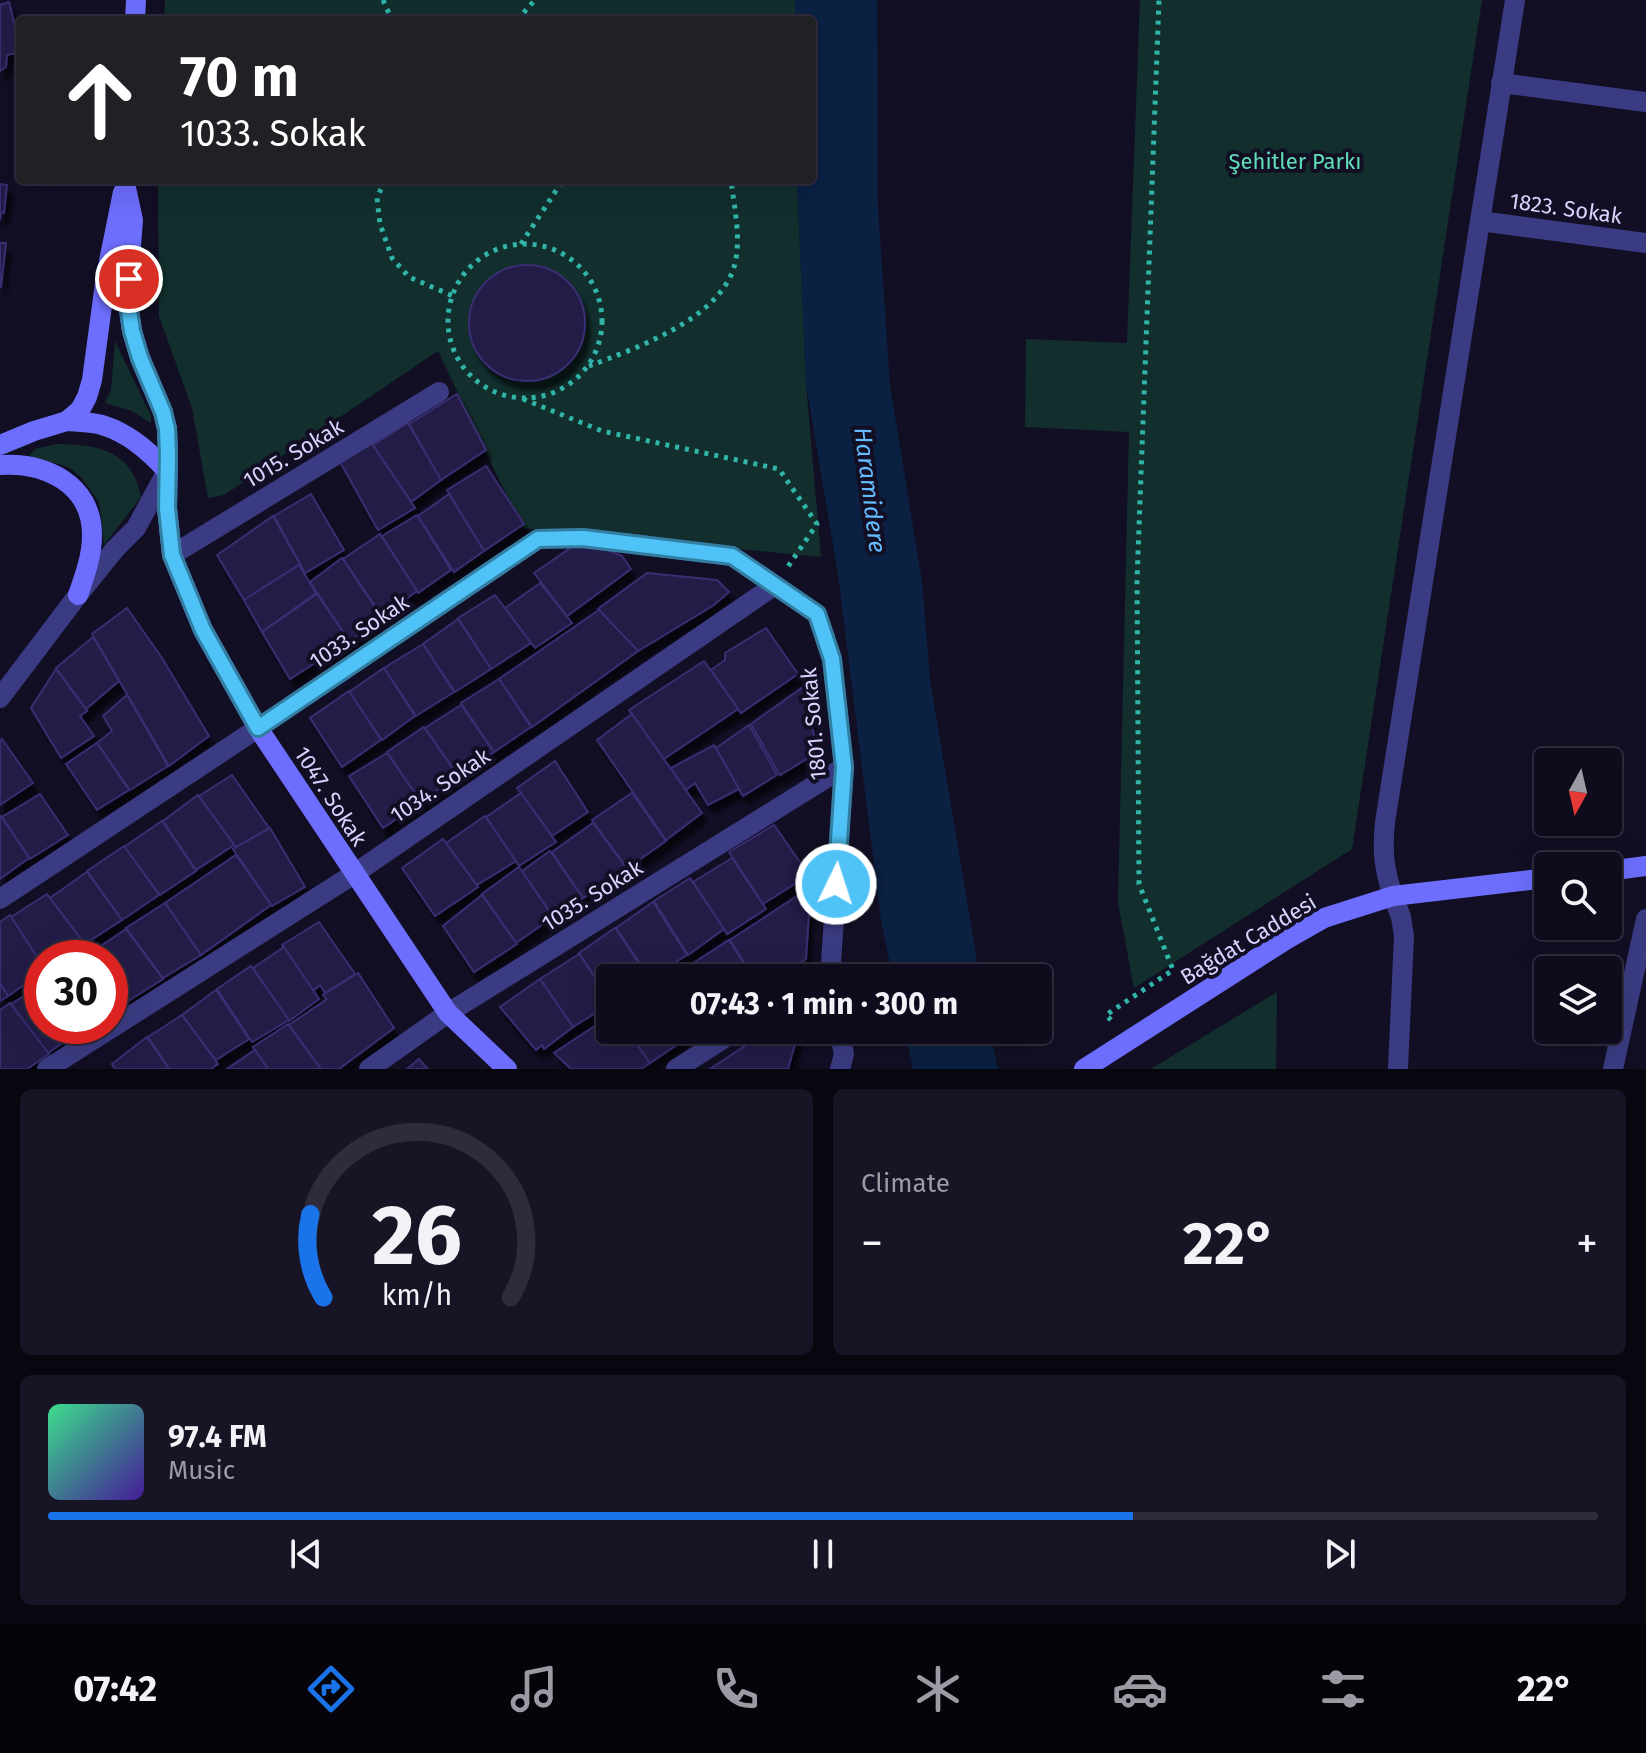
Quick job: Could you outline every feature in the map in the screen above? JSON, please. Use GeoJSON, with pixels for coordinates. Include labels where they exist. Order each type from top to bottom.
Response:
{"type":"FeatureCollection","features":[{"type":"Feature","properties":{"kind":"main road"},"geometry":{"type":"LineString","coordinates":[[0,445],[67,421],[80,410],[87,397],[124,184]]}},
{"type":"Feature","properties":{"kind":"main road","name":"1047. Sokak"},"geometry":{"type":"LineString","coordinates":[[126,184],[133,220],[127,297],[132,331],[167,429],[167,508],[172,555],[203,630],[258,728],[448,1013],[507,1069]]}},
{"type":"Feature","properties":{"kind":"main road"},"geometry":{"type":"LineString","coordinates":[[67,421],[104,426],[136,442],[167,471]]}},
{"type":"Feature","properties":{"kind":"main road"},"geometry":{"type":"LineString","coordinates":[[0,465],[17,464],[49,472],[76,488],[87,509],[92,532],[90,563],[78,595]]}},
{"type":"Feature","properties":{"kind":"main road"},"geometry":{"type":"LineString","coordinates":[[1622,869],[1646,866]]}},
{"type":"Feature","properties":{"kind":"main road","name":"Bağdat Caddesi"},"geometry":{"type":"LineString","coordinates":[[1084,1069],[1324,918],[1393,896],[1534,880]]}},
{"type":"Feature","properties":{"kind":"street"},"geometry":{"type":"LineString","coordinates":[[1398,1069],[1404,936],[1401,917],[1385,872],[1382,846],[1515,0]]}},
{"type":"Feature","properties":{"kind":"street"},"geometry":{"type":"LineString","coordinates":[[1501,83],[1646,102]]}},
{"type":"Feature","properties":{"kind":"street","name":"1823. Sokak"},"geometry":{"type":"LineString","coordinates":[[1480,221],[1646,243]]}},
{"type":"Feature","properties":{"kind":"street","name":"1015. Sokak"},"geometry":{"type":"LineString","coordinates":[[172,555],[439,392]]}},
{"type":"Feature","properties":{"kind":"street"},"geometry":{"type":"LineString","coordinates":[[0,698],[78,595],[136,528],[167,471]]}},
{"type":"Feature","properties":{"kind":"street","name":"1033. Sokak"},"geometry":{"type":"LineString","coordinates":[[0,899],[538,539],[583,538],[732,556],[775,585]]}},
{"type":"Feature","properties":{"kind":"street","name":"1801. Sokak"},"geometry":{"type":"LineString","coordinates":[[775,585],[817,614],[832,659],[844,767],[828,964]]}},
{"type":"Feature","properties":{"kind":"street","name":"1034. Sokak"},"geometry":{"type":"LineString","coordinates":[[47,1069],[354,874],[775,585]]}},
{"type":"Feature","properties":{"kind":"street","name":"1035. Sokak"},"geometry":{"type":"LineString","coordinates":[[369,1069],[448,1013],[844,767]]}},
{"type":"Feature","properties":{"kind":"street"},"geometry":{"type":"LineString","coordinates":[[1613,1069],[1646,919]]}},
{"type":"Feature","properties":{"kind":"street"},"geometry":{"type":"LineString","coordinates":[[676,1069],[715,1044]]}},
{"type":"Feature","properties":{"kind":"street"},"geometry":{"type":"LineString","coordinates":[[840,1069],[844,1054],[842,1044]]}},
{"type":"Feature","properties":{"kind":"path"},"geometry":{"type":"LineString","coordinates":[[521,16],[535,0]]}},
{"type":"Feature","properties":{"kind":"path"},"geometry":{"type":"LineString","coordinates":[[1111,1020],[1106,1015],[1173,970],[1139,884],[1137,580],[1159,0]]}},
{"type":"Feature","properties":{"kind":"path"},"geometry":{"type":"LineString","coordinates":[[383,184],[377,198],[380,224],[392,258],[409,277],[453,296]]}},
{"type":"Feature","properties":{"kind":"path"},"geometry":{"type":"LineString","coordinates":[[521,244],[560,184]]}},
{"type":"Feature","properties":{"kind":"path"},"geometry":{"type":"LineString","coordinates":[[589,366],[686,323],[712,304],[734,267],[737,244],[731,184]]}},
{"type":"Feature","properties":{"kind":"path"},"geometry":{"type":"LineString","coordinates":[[521,398],[547,395],[570,384],[589,366],[600,343],[603,319],[598,295],[586,273],[568,256],[545,246],[521,244],[496,249],[475,262],[459,282],[449,307],[449,333],[457,357],[473,378],[495,392],[521,398],[602,431],[779,469],[817,524],[775,585]]}},
{"type":"Feature","properties":{"kind":"green space"},"geometry":{"type":"Polygon","coordinates":[[[165,0],[795,0],[795,16],[164,16],[165,0]]]}},
{"type":"Feature","properties":{"kind":"green space","name":"Şehitler Parkı"},"geometry":{"type":"Polygon","coordinates":[[[1140,0],[1482,0],[1352,849],[1134,988],[1118,903],[1129,432],[1025,427],[1026,339],[1127,343],[1140,0]]]}},
{"type":"Feature","properties":{"kind":"green space"},"geometry":{"type":"Polygon","coordinates":[[[158,184],[797,184],[806,384],[821,557],[522,528],[438,351],[224,495],[208,498],[192,408],[159,316],[158,184]]]}},
{"type":"Feature","properties":{"kind":"green space"},"geometry":{"type":"Polygon","coordinates":[[[115,341],[151,416],[151,423],[132,411],[105,403],[111,390],[115,341]]]}},
{"type":"Feature","properties":{"kind":"green space"},"geometry":{"type":"Polygon","coordinates":[[[56,444],[102,449],[121,460],[136,480],[141,497],[104,545],[99,502],[81,477],[70,468],[29,456],[35,449],[56,444]]]}},
{"type":"Feature","properties":{"kind":"green space"},"geometry":{"type":"Polygon","coordinates":[[[1277,992],[1276,1069],[1150,1069],[1154,1067],[1277,992]]]}},
{"type":"Feature","properties":{"kind":"water","name":"Haramidere"},"geometry":{"type":"Polygon","coordinates":[[[795,0],[877,0],[878,207],[890,386],[922,581],[930,680],[978,964],[890,964],[881,920],[838,574],[806,384],[797,184],[816,184],[816,16],[795,16],[795,0]]]}},
{"type":"Feature","properties":{"kind":"water"},"geometry":{"type":"Polygon","coordinates":[[[908,1044],[992,1044],[998,1069],[913,1069],[908,1044]]]}},
{"type":"Feature","properties":{"kind":"building"},"geometry":{"type":"Polygon","coordinates":[[[9,2],[16,26],[16,53],[7,55],[6,67],[0,71],[0,5],[9,2]]]}},
{"type":"Feature","properties":{"kind":"building"},"geometry":{"type":"Polygon","coordinates":[[[0,184],[7,185],[4,213],[1,212],[0,220],[0,184]]]}},
{"type":"Feature","properties":{"kind":"building"},"geometry":{"type":"Polygon","coordinates":[[[0,243],[6,243],[1,287],[0,287],[0,243]]]}},
{"type":"Feature","properties":{"kind":"building"},"geometry":{"type":"Polygon","coordinates":[[[527,265],[549,270],[568,282],[580,301],[585,323],[580,345],[568,364],[549,376],[527,381],[505,376],[486,364],[474,345],[469,323],[474,301],[486,282],[505,270],[527,265]]]}},
{"type":"Feature","properties":{"kind":"building"},"geometry":{"type":"Polygon","coordinates":[[[457,394],[486,450],[441,480],[409,424],[457,394]]]}},
{"type":"Feature","properties":{"kind":"building"},"geometry":{"type":"Polygon","coordinates":[[[408,423],[441,480],[411,502],[373,445],[408,423]]]}},
{"type":"Feature","properties":{"kind":"building"},"geometry":{"type":"Polygon","coordinates":[[[370,441],[415,508],[378,530],[339,460],[370,441]]]}},
{"type":"Feature","properties":{"kind":"building"},"geometry":{"type":"Polygon","coordinates":[[[486,466],[524,524],[484,551],[447,490],[486,466]]]}},
{"type":"Feature","properties":{"kind":"building"},"geometry":{"type":"Polygon","coordinates":[[[311,494],[344,550],[305,573],[274,516],[311,494]]]}},
{"type":"Feature","properties":{"kind":"building"},"geometry":{"type":"Polygon","coordinates":[[[449,494],[484,551],[454,572],[418,516],[449,494]]]}},
{"type":"Feature","properties":{"kind":"building"},"geometry":{"type":"Polygon","coordinates":[[[417,515],[451,570],[418,593],[382,536],[417,515]]]}},
{"type":"Feature","properties":{"kind":"building"},"geometry":{"type":"Polygon","coordinates":[[[273,516],[300,564],[244,600],[217,555],[273,516]]]}},
{"type":"Feature","properties":{"kind":"building"},"geometry":{"type":"Polygon","coordinates":[[[380,534],[417,591],[382,616],[343,559],[380,534]]]}},
{"type":"Feature","properties":{"kind":"building"},"geometry":{"type":"Polygon","coordinates":[[[582,540],[622,556],[631,569],[567,616],[534,573],[582,540]]]}},
{"type":"Feature","properties":{"kind":"building"},"geometry":{"type":"Polygon","coordinates":[[[342,558],[381,616],[350,642],[310,582],[342,558]]]}},
{"type":"Feature","properties":{"kind":"building"},"geometry":{"type":"Polygon","coordinates":[[[299,565],[316,593],[262,632],[244,600],[299,565]]]}},
{"type":"Feature","properties":{"kind":"building"},"geometry":{"type":"Polygon","coordinates":[[[647,573],[717,580],[729,592],[714,605],[638,651],[598,609],[647,573]]]}},
{"type":"Feature","properties":{"kind":"building"},"geometry":{"type":"Polygon","coordinates":[[[540,583],[572,623],[535,648],[505,608],[540,583]]]}},
{"type":"Feature","properties":{"kind":"building"},"geometry":{"type":"Polygon","coordinates":[[[317,594],[349,641],[290,679],[262,632],[317,594]]]}},
{"type":"Feature","properties":{"kind":"building"},"geometry":{"type":"Polygon","coordinates":[[[495,595],[531,643],[491,669],[458,618],[495,595]]]}},
{"type":"Feature","properties":{"kind":"building"},"geometry":{"type":"Polygon","coordinates":[[[127,608],[162,658],[209,736],[169,766],[92,634],[127,608]]]}},
{"type":"Feature","properties":{"kind":"building"},"geometry":{"type":"Polygon","coordinates":[[[599,610],[638,651],[532,727],[499,679],[599,610]]]}},
{"type":"Feature","properties":{"kind":"building"},"geometry":{"type":"Polygon","coordinates":[[[458,619],[491,669],[455,692],[423,644],[458,619]]]}},
{"type":"Feature","properties":{"kind":"building"},"geometry":{"type":"Polygon","coordinates":[[[766,628],[798,674],[741,713],[711,670],[725,660],[725,653],[766,628]]]}},
{"type":"Feature","properties":{"kind":"building"},"geometry":{"type":"Polygon","coordinates":[[[93,637],[119,681],[86,709],[56,668],[93,637]]]}},
{"type":"Feature","properties":{"kind":"building"},"geometry":{"type":"Polygon","coordinates":[[[423,644],[454,692],[416,716],[384,668],[423,644]]]}},
{"type":"Feature","properties":{"kind":"building"},"geometry":{"type":"Polygon","coordinates":[[[704,661],[738,709],[664,759],[629,710],[704,661]]]}},
{"type":"Feature","properties":{"kind":"building"},"geometry":{"type":"Polygon","coordinates":[[[384,668],[415,716],[382,740],[349,692],[384,668]]]}},
{"type":"Feature","properties":{"kind":"building"},"geometry":{"type":"Polygon","coordinates":[[[56,669],[87,711],[80,716],[94,736],[61,758],[31,708],[56,669]]]}},
{"type":"Feature","properties":{"kind":"building"},"geometry":{"type":"Polygon","coordinates":[[[499,679],[531,727],[494,752],[461,703],[499,679]]]}},
{"type":"Feature","properties":{"kind":"building"},"geometry":{"type":"Polygon","coordinates":[[[803,687],[818,752],[780,775],[751,724],[803,687]]]}},
{"type":"Feature","properties":{"kind":"building"},"geometry":{"type":"Polygon","coordinates":[[[349,691],[381,740],[342,767],[310,718],[349,691]]]}},
{"type":"Feature","properties":{"kind":"building"},"geometry":{"type":"Polygon","coordinates":[[[127,695],[168,766],[130,790],[97,743],[112,731],[103,716],[127,695]]]}},
{"type":"Feature","properties":{"kind":"building"},"geometry":{"type":"Polygon","coordinates":[[[461,705],[494,752],[458,776],[425,728],[461,705]]]}},
{"type":"Feature","properties":{"kind":"building"},"geometry":{"type":"Polygon","coordinates":[[[632,714],[702,813],[666,840],[597,740],[632,714]]]}},
{"type":"Feature","properties":{"kind":"building"},"geometry":{"type":"Polygon","coordinates":[[[749,725],[777,775],[743,796],[716,748],[749,725]]]}},
{"type":"Feature","properties":{"kind":"building"},"geometry":{"type":"Polygon","coordinates":[[[424,727],[458,776],[421,802],[387,752],[424,727]]]}},
{"type":"Feature","properties":{"kind":"building"},"geometry":{"type":"Polygon","coordinates":[[[2,739],[33,783],[0,805],[0,741],[2,739]]]}},
{"type":"Feature","properties":{"kind":"building"},"geometry":{"type":"Polygon","coordinates":[[[97,743],[129,790],[97,810],[66,764],[97,743]]]}},
{"type":"Feature","properties":{"kind":"building"},"geometry":{"type":"Polygon","coordinates":[[[714,745],[739,789],[708,805],[695,783],[686,790],[671,768],[714,745]]]}},
{"type":"Feature","properties":{"kind":"building"},"geometry":{"type":"Polygon","coordinates":[[[387,753],[421,802],[383,828],[349,776],[387,753]]]}},
{"type":"Feature","properties":{"kind":"building"},"geometry":{"type":"Polygon","coordinates":[[[555,761],[588,812],[552,836],[517,788],[555,761]]]}},
{"type":"Feature","properties":{"kind":"building"},"geometry":{"type":"Polygon","coordinates":[[[232,775],[269,828],[236,847],[199,796],[232,775]]]}},
{"type":"Feature","properties":{"kind":"building"},"geometry":{"type":"Polygon","coordinates":[[[521,793],[556,842],[519,866],[486,817],[521,793]]]}},
{"type":"Feature","properties":{"kind":"building"},"geometry":{"type":"Polygon","coordinates":[[[632,793],[666,841],[627,868],[592,820],[632,793]]]}},
{"type":"Feature","properties":{"kind":"building"},"geometry":{"type":"Polygon","coordinates":[[[40,794],[68,835],[30,859],[2,817],[40,794]]]}},
{"type":"Feature","properties":{"kind":"building"},"geometry":{"type":"Polygon","coordinates":[[[198,795],[234,845],[196,870],[163,821],[198,795]]]}},
{"type":"Feature","properties":{"kind":"building"},"geometry":{"type":"Polygon","coordinates":[[[485,816],[516,861],[477,885],[446,843],[485,816]]]}},
{"type":"Feature","properties":{"kind":"building"},"geometry":{"type":"Polygon","coordinates":[[[0,817],[29,858],[0,879],[0,817]]]}},
{"type":"Feature","properties":{"kind":"building"},"geometry":{"type":"Polygon","coordinates":[[[162,821],[196,871],[160,895],[124,847],[162,821]]]}},
{"type":"Feature","properties":{"kind":"building"},"geometry":{"type":"Polygon","coordinates":[[[593,823],[627,869],[583,898],[552,852],[593,823]]]}},
{"type":"Feature","properties":{"kind":"building"},"geometry":{"type":"Polygon","coordinates":[[[774,825],[809,875],[763,904],[729,852],[774,825]]]}},
{"type":"Feature","properties":{"kind":"building"},"geometry":{"type":"Polygon","coordinates":[[[270,828],[305,887],[272,906],[233,849],[270,828]]]}},
{"type":"Feature","properties":{"kind":"building"},"geometry":{"type":"Polygon","coordinates":[[[443,839],[478,887],[435,916],[402,868],[443,839]]]}},
{"type":"Feature","properties":{"kind":"building"},"geometry":{"type":"Polygon","coordinates":[[[124,846],[159,895],[122,920],[87,871],[124,846]]]}},
{"type":"Feature","properties":{"kind":"building"},"geometry":{"type":"Polygon","coordinates":[[[550,851],[583,898],[554,918],[522,871],[550,851]]]}},
{"type":"Feature","properties":{"kind":"building"},"geometry":{"type":"Polygon","coordinates":[[[236,855],[271,905],[201,955],[165,903],[236,855]]]}},
{"type":"Feature","properties":{"kind":"building"},"geometry":{"type":"Polygon","coordinates":[[[732,858],[766,909],[727,934],[693,882],[732,858]]]}},
{"type":"Feature","properties":{"kind":"building"},"geometry":{"type":"Polygon","coordinates":[[[519,867],[553,917],[516,943],[482,894],[519,867]]]}},
{"type":"Feature","properties":{"kind":"building"},"geometry":{"type":"Polygon","coordinates":[[[87,872],[122,920],[91,940],[82,940],[50,898],[87,872]]]}},
{"type":"Feature","properties":{"kind":"building"},"geometry":{"type":"Polygon","coordinates":[[[690,878],[724,929],[688,955],[654,901],[690,878]]]}},
{"type":"Feature","properties":{"kind":"building"},"geometry":{"type":"Polygon","coordinates":[[[803,892],[810,898],[806,959],[798,964],[745,964],[730,940],[803,892]]]}},
{"type":"Feature","properties":{"kind":"building"},"geometry":{"type":"Polygon","coordinates":[[[47,894],[82,940],[26,940],[11,917],[47,894]]]}},
{"type":"Feature","properties":{"kind":"building"},"geometry":{"type":"Polygon","coordinates":[[[482,895],[517,944],[474,972],[443,926],[482,895]]]}},
{"type":"Feature","properties":{"kind":"building"},"geometry":{"type":"Polygon","coordinates":[[[653,902],[687,955],[673,964],[640,964],[616,928],[653,902]]]}},
{"type":"Feature","properties":{"kind":"building"},"geometry":{"type":"Polygon","coordinates":[[[165,903],[201,955],[163,978],[126,928],[165,903]]]}},
{"type":"Feature","properties":{"kind":"building"},"geometry":{"type":"Polygon","coordinates":[[[10,915],[26,940],[24,985],[8,996],[0,983],[0,922],[10,915]]]}},
{"type":"Feature","properties":{"kind":"building"},"geometry":{"type":"Polygon","coordinates":[[[319,922],[355,974],[325,993],[320,985],[313,991],[282,945],[319,922]]]}},
{"type":"Feature","properties":{"kind":"building"},"geometry":{"type":"Polygon","coordinates":[[[615,928],[639,964],[596,964],[596,979],[579,953],[615,928]]]}},
{"type":"Feature","properties":{"kind":"building"},"geometry":{"type":"Polygon","coordinates":[[[126,929],[163,979],[128,1001],[128,940],[110,940],[126,929]]]}},
{"type":"Feature","properties":{"kind":"building"},"geometry":{"type":"Polygon","coordinates":[[[729,940],[744,964],[692,964],[729,940]]]}},
{"type":"Feature","properties":{"kind":"building"},"geometry":{"type":"Polygon","coordinates":[[[284,947],[319,999],[289,1021],[253,968],[284,947]]]}},
{"type":"Feature","properties":{"kind":"building"},"geometry":{"type":"Polygon","coordinates":[[[579,954],[596,979],[596,1013],[573,1027],[540,979],[579,954]]]}},
{"type":"Feature","properties":{"kind":"building"},"geometry":{"type":"Polygon","coordinates":[[[251,966],[289,1020],[252,1042],[217,989],[251,966]]]}},
{"type":"Feature","properties":{"kind":"building"},"geometry":{"type":"Polygon","coordinates":[[[358,973],[394,1028],[339,1069],[321,1069],[289,1025],[327,999],[323,995],[358,973]]]}},
{"type":"Feature","properties":{"kind":"building"},"geometry":{"type":"Polygon","coordinates":[[[540,979],[573,1027],[544,1049],[542,1045],[536,1050],[500,1007],[540,979]]]}},
{"type":"Feature","properties":{"kind":"building"},"geometry":{"type":"Polygon","coordinates":[[[0,984],[8,996],[0,1001],[0,984]]]}},
{"type":"Feature","properties":{"kind":"building"},"geometry":{"type":"Polygon","coordinates":[[[216,990],[249,1039],[216,1060],[182,1015],[216,990]]]}},
{"type":"Feature","properties":{"kind":"building"},"geometry":{"type":"Polygon","coordinates":[[[24,996],[24,1021],[11,1004],[24,996]]]}},
{"type":"Feature","properties":{"kind":"building"},"geometry":{"type":"Polygon","coordinates":[[[10,1003],[24,1021],[24,1044],[41,1044],[49,1054],[27,1069],[0,1069],[0,1010],[10,1003]]]}},
{"type":"Feature","properties":{"kind":"building"},"geometry":{"type":"Polygon","coordinates":[[[182,1015],[218,1064],[211,1069],[169,1069],[148,1037],[182,1015]]]}},
{"type":"Feature","properties":{"kind":"building"},"geometry":{"type":"Polygon","coordinates":[[[288,1024],[321,1069],[268,1069],[253,1047],[288,1024]]]}},
{"type":"Feature","properties":{"kind":"building"},"geometry":{"type":"Polygon","coordinates":[[[596,1025],[596,1044],[637,1044],[650,1063],[641,1069],[571,1069],[554,1053],[596,1025]]]}},
{"type":"Feature","properties":{"kind":"building"},"geometry":{"type":"Polygon","coordinates":[[[147,1037],[169,1069],[115,1069],[112,1064],[147,1037]]]}},
{"type":"Feature","properties":{"kind":"building"},"geometry":{"type":"Polygon","coordinates":[[[41,1044],[61,1044],[48,1053],[41,1044]]]}},
{"type":"Feature","properties":{"kind":"building"},"geometry":{"type":"Polygon","coordinates":[[[637,1044],[678,1044],[650,1063],[637,1044]]]}},
{"type":"Feature","properties":{"kind":"building"},"geometry":{"type":"Polygon","coordinates":[[[748,1044],[795,1044],[788,1069],[710,1069],[748,1044]]]}},
{"type":"Feature","properties":{"kind":"building"},"geometry":{"type":"Polygon","coordinates":[[[255,1050],[268,1069],[227,1069],[255,1050]]]}},
{"type":"Feature","properties":{"kind":"building"},"geometry":{"type":"Polygon","coordinates":[[[419,1059],[428,1069],[407,1069],[419,1059]]]}},
{"type":"Feature","properties":{"kind":"route"},"geometry":{"type":"LineString","coordinates":[[129,279],[127,297],[132,331],[167,429],[167,508],[172,555],[203,630],[258,728],[538,539],[583,538],[732,556],[817,614],[832,659],[844,767],[836,884]]}}]}
